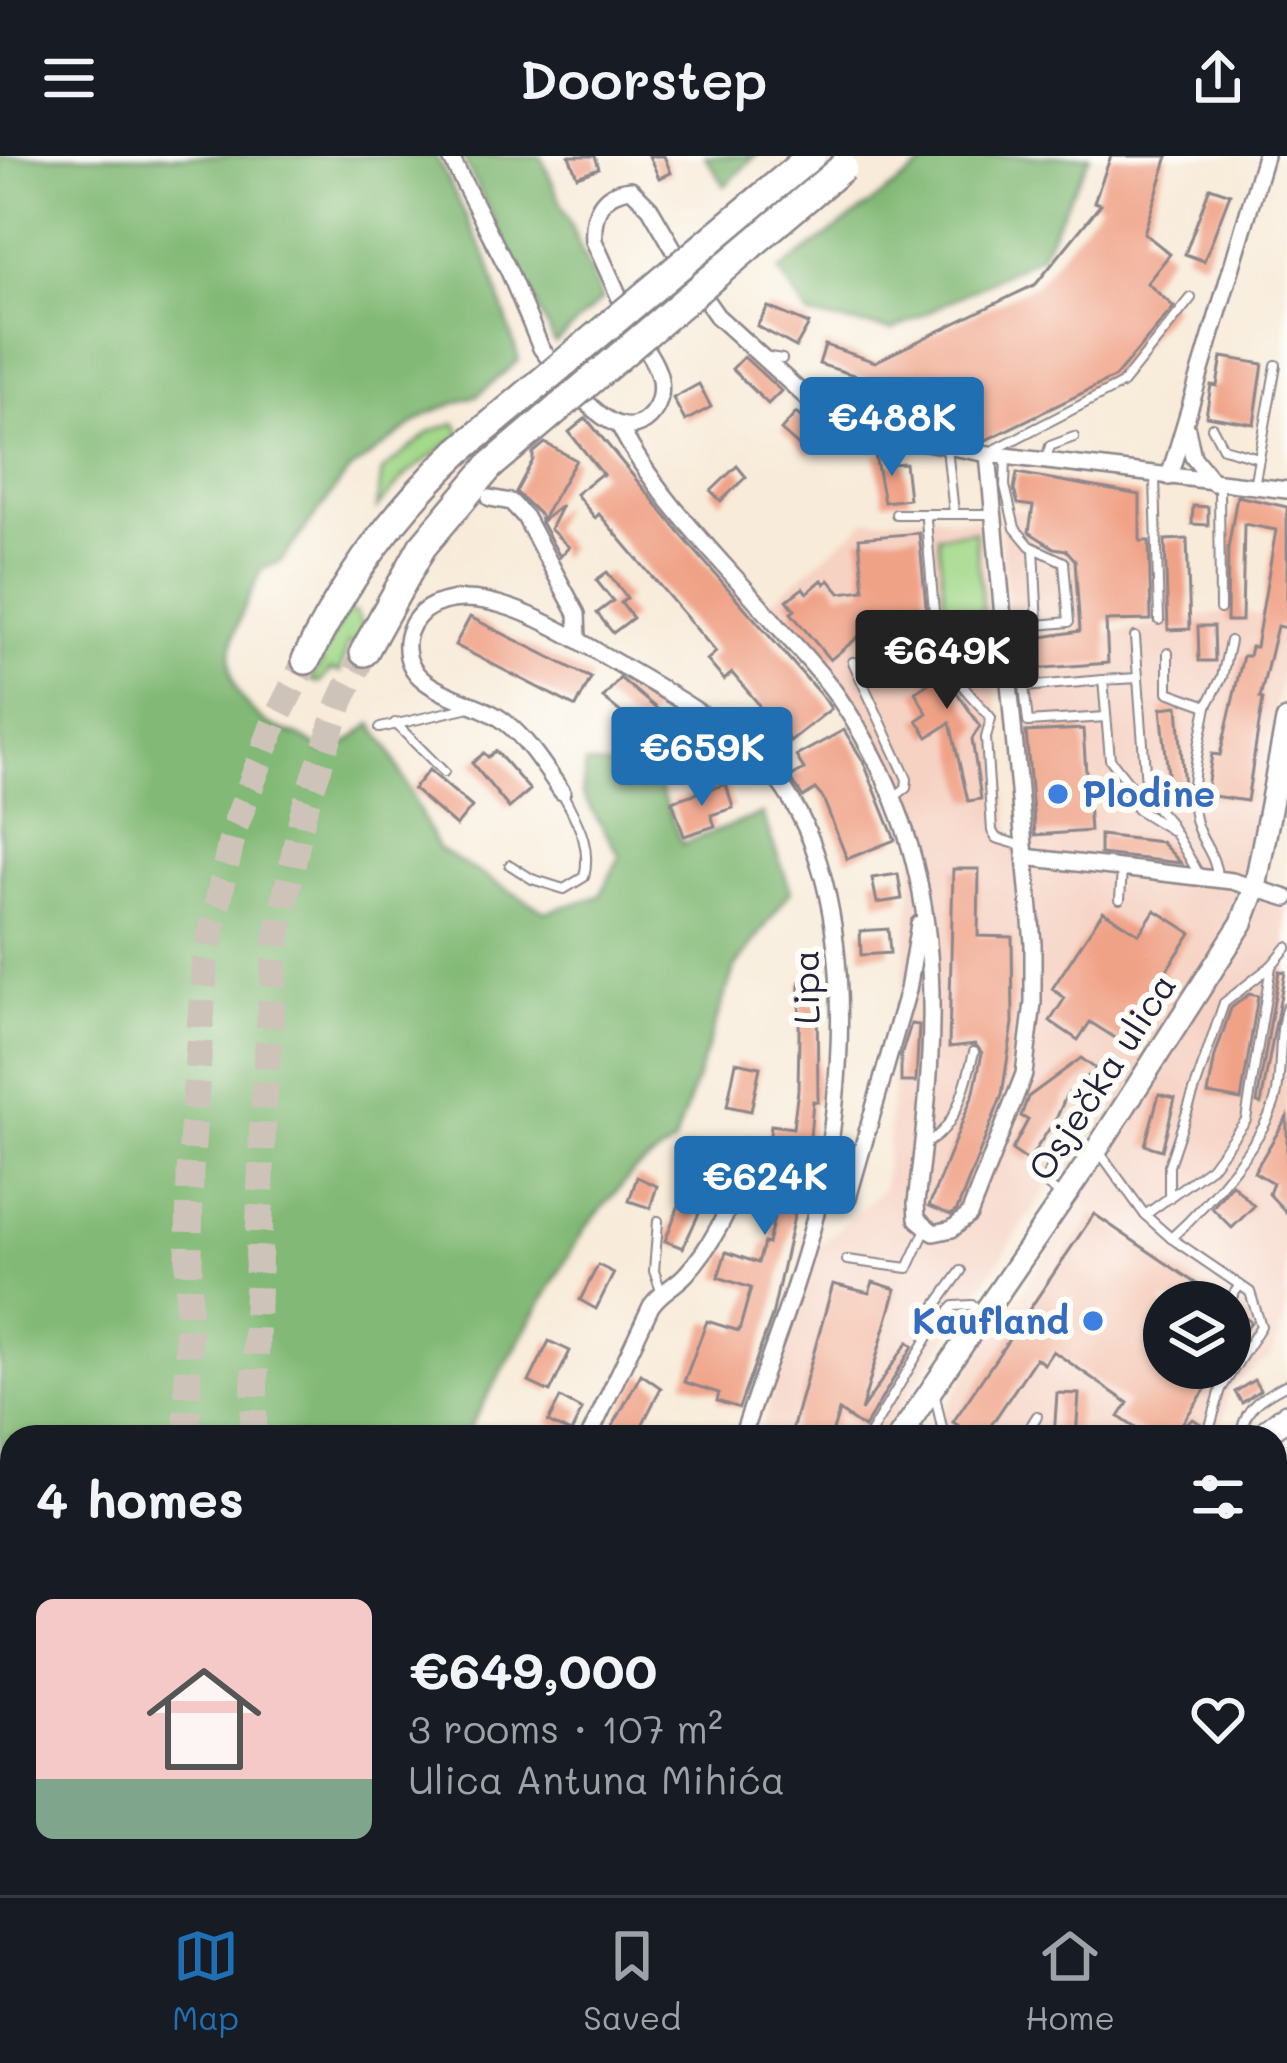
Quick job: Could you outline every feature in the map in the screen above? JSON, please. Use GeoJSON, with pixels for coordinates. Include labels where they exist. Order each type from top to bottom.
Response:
{"type":"FeatureCollection","features":[{"type":"Feature","properties":{"kind":"highway"},"geometry":{"type":"LineString","coordinates":[[306,660],[363,559],[411,498],[459,451],[812,156]]}},
{"type":"Feature","properties":{"kind":"highway"},"geometry":{"type":"LineString","coordinates":[[364,652],[422,547],[490,466],[848,161]]}},
{"type":"Feature","properties":{"kind":"main road","name":"Osječka ulica"},"geometry":{"type":"LineString","coordinates":[[907,1425],[1097,1149],[1242,923],[1280,789],[1287,722]]}},
{"type":"Feature","properties":{"kind":"street"},"geometry":{"type":"LineString","coordinates":[[450,156],[508,268],[541,348],[580,395],[619,425],[674,505],[836,694],[893,798],[913,853],[926,914],[934,1028],[916,1203],[917,1220],[934,1233],[952,1229],[969,1216],[1024,1074],[1033,1004],[1034,943],[988,454]]}},
{"type":"Feature","properties":{"kind":"street"},"geometry":{"type":"LineString","coordinates":[[1162,476],[1186,425],[1265,156]]}},
{"type":"Feature","properties":{"kind":"street"},"geometry":{"type":"LineString","coordinates":[[619,425],[642,424],[656,409],[660,391],[659,376],[594,241],[595,216],[612,192],[631,189],[709,306],[811,401],[848,427],[988,454],[1287,490]]}},
{"type":"Feature","properties":{"kind":"street"},"geometry":{"type":"LineString","coordinates":[[1186,425],[1193,457],[1216,484]]}},
{"type":"Feature","properties":{"kind":"street"},"geometry":{"type":"LineString","coordinates":[[490,497],[511,502],[525,518],[577,614],[578,639]]}},
{"type":"Feature","properties":{"kind":"street","name":"Lipa"},"geometry":{"type":"LineString","coordinates":[[562,792],[521,736],[477,704],[428,685],[410,662],[408,635],[425,610],[458,600],[523,611],[684,705],[760,760],[799,815],[822,868],[834,921],[838,1059],[816,1213],[746,1425]]}},
{"type":"Feature","properties":{"kind":"street"},"geometry":{"type":"LineString","coordinates":[[1025,852],[1209,878],[1287,898]]}},
{"type":"Feature","properties":{"kind":"street"},"geometry":{"type":"LineString","coordinates":[[848,1198],[908,990],[919,943],[919,918],[926,914]]}},
{"type":"Feature","properties":{"kind":"street"},"geometry":{"type":"LineString","coordinates":[[595,1425],[661,1292],[686,1274],[697,1258],[728,1209],[741,1172]]}},
{"type":"Feature","properties":{"kind":"lane"},"geometry":{"type":"LineString","coordinates":[[988,454],[1122,384],[1191,298]]}},
{"type":"Feature","properties":{"kind":"lane"},"geometry":{"type":"LineString","coordinates":[[761,357],[782,358]]}},
{"type":"Feature","properties":{"kind":"lane"},"geometry":{"type":"LineString","coordinates":[[1254,487],[1276,365]]}},
{"type":"Feature","properties":{"kind":"lane"},"geometry":{"type":"LineString","coordinates":[[811,401],[829,399]]}},
{"type":"Feature","properties":{"kind":"lane"},"geometry":{"type":"LineString","coordinates":[[1212,427],[1223,448],[1259,458]]}},
{"type":"Feature","properties":{"kind":"lane"},"geometry":{"type":"LineString","coordinates":[[903,439],[915,428],[947,428]]}},
{"type":"Feature","properties":{"kind":"lane"},"geometry":{"type":"LineString","coordinates":[[1046,461],[1050,446],[1074,437]]}},
{"type":"Feature","properties":{"kind":"lane"},"geometry":{"type":"LineString","coordinates":[[947,447],[954,513]]}},
{"type":"Feature","properties":{"kind":"lane"},"geometry":{"type":"LineString","coordinates":[[1006,456],[1010,516],[1034,549],[1064,562],[1069,622],[1038,625],[1034,549]]}},
{"type":"Feature","properties":{"kind":"lane"},"geometry":{"type":"LineString","coordinates":[[1159,620],[1162,476]]}},
{"type":"Feature","properties":{"kind":"lane"},"geometry":{"type":"LineString","coordinates":[[1216,484],[1220,609]]}},
{"type":"Feature","properties":{"kind":"lane"},"geometry":{"type":"LineString","coordinates":[[896,514],[992,514]]}},
{"type":"Feature","properties":{"kind":"lane"},"geometry":{"type":"LineString","coordinates":[[926,520],[935,623],[953,651],[952,668],[968,696],[991,718],[986,737],[992,831],[996,838],[1025,852]]}},
{"type":"Feature","properties":{"kind":"lane"},"geometry":{"type":"LineString","coordinates":[[1135,637],[1147,797],[1209,878]]}},
{"type":"Feature","properties":{"kind":"lane"},"geometry":{"type":"LineString","coordinates":[[1209,878],[1216,859],[1197,827],[1195,778],[1208,706],[1222,677],[1230,641]]}},
{"type":"Feature","properties":{"kind":"lane"},"geometry":{"type":"LineString","coordinates":[[953,651],[969,646]]}},
{"type":"Feature","properties":{"kind":"lane"},"geometry":{"type":"LineString","coordinates":[[1168,653],[1168,692],[1208,706]]}},
{"type":"Feature","properties":{"kind":"lane"},"geometry":{"type":"LineString","coordinates":[[854,662],[908,779],[906,788],[893,798]]}},
{"type":"Feature","properties":{"kind":"lane"},"geometry":{"type":"LineString","coordinates":[[1106,717],[1028,722],[1024,687],[1138,678]]}},
{"type":"Feature","properties":{"kind":"lane"},"geometry":{"type":"LineString","coordinates":[[1103,680],[1110,759],[1128,782],[1130,800],[1157,825],[1171,830]]}},
{"type":"Feature","properties":{"kind":"lane"},"geometry":{"type":"LineString","coordinates":[[380,728],[477,704]]}},
{"type":"Feature","properties":{"kind":"lane"},"geometry":{"type":"LineString","coordinates":[[684,705],[682,722],[706,760]]}},
{"type":"Feature","properties":{"kind":"lane"},"geometry":{"type":"LineString","coordinates":[[395,723],[445,772]]}},
{"type":"Feature","properties":{"kind":"lane"},"geometry":{"type":"LineString","coordinates":[[510,865],[564,889],[584,877],[584,835],[562,792]]}},
{"type":"Feature","properties":{"kind":"lane"},"geometry":{"type":"LineString","coordinates":[[1120,899],[1122,868]]}},
{"type":"Feature","properties":{"kind":"lane"},"geometry":{"type":"LineString","coordinates":[[1169,1199],[1169,1165],[1224,1003],[1287,947]]}},
{"type":"Feature","properties":{"kind":"lane"},"geometry":{"type":"LineString","coordinates":[[1144,1215],[1210,1167],[1246,1120],[1271,966]]}},
{"type":"Feature","properties":{"kind":"lane"},"geometry":{"type":"LineString","coordinates":[[1172,1238],[1239,1162],[1270,1118],[1287,1006]]}},
{"type":"Feature","properties":{"kind":"lane"},"geometry":{"type":"LineString","coordinates":[[923,1144],[936,1140],[945,1129],[974,1052]]}},
{"type":"Feature","properties":{"kind":"lane"},"geometry":{"type":"LineString","coordinates":[[1063,1197],[1047,1185],[1048,1174],[1102,1085]]}},
{"type":"Feature","properties":{"kind":"lane"},"geometry":{"type":"LineString","coordinates":[[1097,1149],[1144,1215],[1233,1281]]}},
{"type":"Feature","properties":{"kind":"lane"},"geometry":{"type":"LineString","coordinates":[[658,1221],[654,1271],[661,1292]]}},
{"type":"Feature","properties":{"kind":"lane"},"geometry":{"type":"LineString","coordinates":[[847,1260],[908,1268],[926,1229]]}},
{"type":"Feature","properties":{"kind":"lane"},"geometry":{"type":"LineString","coordinates":[[934,1327],[928,1317],[961,1271]]}},
{"type":"Feature","properties":{"kind":"lane"},"geometry":{"type":"LineString","coordinates":[[1251,1295],[1261,1326],[1251,1342]]}},
{"type":"Feature","properties":{"kind":"lane"},"geometry":{"type":"LineString","coordinates":[[875,1425],[934,1327],[954,1306],[972,1305],[983,1313]]}},
{"type":"Feature","properties":{"kind":"lane"},"geometry":{"type":"LineString","coordinates":[[1244,1425],[1246,1413],[1287,1384]]}},
{"type":"Feature","properties":{"kind":"lane"},"geometry":{"type":"LineString","coordinates":[[933,1386],[941,1425]]}},
{"type":"Feature","properties":{"kind":"lane"},"geometry":{"type":"LineString","coordinates":[[1210,1425],[1221,1389]]}},
{"type":"Feature","properties":{"kind":"lane"},"geometry":{"type":"LineString","coordinates":[[1031,1425],[1037,1416]]}},
{"type":"Feature","properties":{"kind":"shaded area"},"geometry":{"type":"Polygon","coordinates":[[[1092,485],[1140,495],[1140,544],[1105,545],[1106,634],[1239,610],[1287,622],[1287,644],[1242,892],[1287,908],[1287,1311],[1271,1357],[1251,1372],[1251,1281],[1143,1281],[1143,1389],[1230,1389],[1222,1425],[933,1425],[1084,1199],[1056,1176],[888,1425],[762,1425],[819,1246],[883,1189],[917,833],[885,753],[865,718],[771,602],[867,520],[978,519],[1012,849],[1028,848],[999,508],[1086,520],[1092,485]]]}},
{"type":"Feature","properties":{"kind":"green space"},"geometry":{"type":"Polygon","coordinates":[[[0,156],[436,156],[488,260],[519,360],[478,395],[427,414],[348,472],[281,561],[261,570],[236,630],[231,669],[235,687],[265,722],[306,739],[322,752],[349,742],[372,724],[438,849],[546,912],[600,896],[620,856],[582,794],[586,764],[653,772],[682,844],[762,814],[791,891],[734,969],[674,1144],[635,1170],[584,1229],[471,1425],[0,1425],[0,156]]]}},
{"type":"Feature","properties":{"kind":"green space"},"geometry":{"type":"Polygon","coordinates":[[[462,156],[541,156],[602,299],[555,343],[462,156]]]}},
{"type":"Feature","properties":{"kind":"green space"},"geometry":{"type":"Polygon","coordinates":[[[705,156],[755,156],[725,186],[705,156]]]}},
{"type":"Feature","properties":{"kind":"green space"},"geometry":{"type":"Polygon","coordinates":[[[936,156],[1090,156],[1040,256],[893,330],[809,316],[779,271],[936,156]]]}},
{"type":"Feature","properties":{"kind":"green space"},"geometry":{"type":"Polygon","coordinates":[[[455,423],[462,434],[407,474],[377,508],[382,471],[431,431],[455,423]]]}},
{"type":"Feature","properties":{"kind":"green space"},"geometry":{"type":"Polygon","coordinates":[[[975,531],[983,612],[946,616],[938,535],[975,531]]]}},
{"type":"Feature","properties":{"kind":"green space"},"geometry":{"type":"Polygon","coordinates":[[[356,612],[363,628],[357,644],[348,643],[340,672],[330,670],[320,683],[310,680],[346,613],[356,612]]]}},
{"type":"Feature","properties":{"kind":"building"},"geometry":{"type":"Polygon","coordinates":[[[569,156],[595,156],[599,168],[577,176],[569,156]]]}},
{"type":"Feature","properties":{"kind":"building"},"geometry":{"type":"Polygon","coordinates":[[[649,156],[664,156],[671,173],[659,178],[649,156]]]}},
{"type":"Feature","properties":{"kind":"building"},"geometry":{"type":"Polygon","coordinates":[[[1111,156],[1168,156],[1144,233],[1170,254],[1147,283],[1174,307],[1115,377],[984,441],[970,434],[964,437],[936,391],[908,406],[892,376],[879,383],[819,364],[825,345],[875,362],[1036,284],[1101,204],[1094,202],[1111,156]]]}},
{"type":"Feature","properties":{"kind":"building"},"geometry":{"type":"Polygon","coordinates":[[[1210,187],[1230,194],[1204,261],[1185,254],[1210,187]]]}},
{"type":"Feature","properties":{"kind":"building"},"geometry":{"type":"Polygon","coordinates":[[[768,307],[809,324],[796,347],[757,326],[768,307]]]}},
{"type":"Feature","properties":{"kind":"building"},"geometry":{"type":"Polygon","coordinates":[[[744,357],[781,391],[768,404],[732,369],[744,357]]]}},
{"type":"Feature","properties":{"kind":"building"},"geometry":{"type":"Polygon","coordinates":[[[1222,357],[1263,364],[1254,424],[1206,416],[1222,357]]]}},
{"type":"Feature","properties":{"kind":"building"},"geometry":{"type":"Polygon","coordinates":[[[699,384],[711,407],[685,421],[673,398],[699,384]]]}},
{"type":"Feature","properties":{"kind":"building"},"geometry":{"type":"Polygon","coordinates":[[[796,413],[824,438],[809,455],[781,430],[796,413]]]}},
{"type":"Feature","properties":{"kind":"building"},"geometry":{"type":"Polygon","coordinates":[[[586,418],[826,701],[831,709],[790,741],[778,723],[771,728],[757,702],[732,673],[724,680],[707,660],[716,652],[599,514],[595,518],[576,494],[604,476],[569,432],[586,418]]]}},
{"type":"Feature","properties":{"kind":"building"},"geometry":{"type":"Polygon","coordinates":[[[545,443],[576,460],[541,521],[516,492],[533,453],[545,443]]]}},
{"type":"Feature","properties":{"kind":"building"},"geometry":{"type":"Polygon","coordinates":[[[888,454],[890,464],[905,463],[909,499],[884,502],[875,455],[888,454]]]}},
{"type":"Feature","properties":{"kind":"building"},"geometry":{"type":"Polygon","coordinates":[[[737,466],[746,477],[721,501],[711,491],[737,466]]]}},
{"type":"Feature","properties":{"kind":"building"},"geometry":{"type":"Polygon","coordinates":[[[1017,473],[1140,495],[1140,541],[1149,541],[1151,620],[1106,621],[1108,663],[1020,670],[1016,625],[1028,623],[1030,639],[1080,631],[1075,560],[1066,550],[1029,532],[1033,506],[1018,504],[1017,473]]]}},
{"type":"Feature","properties":{"kind":"building"},"geometry":{"type":"Polygon","coordinates":[[[1237,496],[1287,507],[1287,628],[1277,626],[1260,698],[1247,801],[1206,795],[1212,754],[1220,755],[1243,656],[1256,647],[1276,530],[1244,524],[1242,621],[1227,621],[1228,549],[1237,496]]]}},
{"type":"Feature","properties":{"kind":"building"},"geometry":{"type":"Polygon","coordinates":[[[562,505],[550,529],[569,547],[560,557],[541,522],[562,505]]]}},
{"type":"Feature","properties":{"kind":"building"},"geometry":{"type":"Polygon","coordinates":[[[1193,506],[1208,507],[1208,525],[1192,524],[1193,506]]]}},
{"type":"Feature","properties":{"kind":"building"},"geometry":{"type":"Polygon","coordinates":[[[919,533],[928,627],[863,633],[830,660],[791,613],[795,610],[787,600],[803,588],[807,593],[822,580],[825,584],[829,580],[840,593],[864,590],[859,538],[919,533]]]}},
{"type":"Feature","properties":{"kind":"building"},"geometry":{"type":"Polygon","coordinates":[[[1187,539],[1190,629],[1168,630],[1165,540],[1187,539]]]}},
{"type":"Feature","properties":{"kind":"building"},"geometry":{"type":"Polygon","coordinates":[[[607,572],[627,598],[621,603],[633,618],[613,633],[597,613],[613,601],[596,580],[607,572]]]}},
{"type":"Feature","properties":{"kind":"building"},"geometry":{"type":"Polygon","coordinates":[[[470,617],[591,678],[576,707],[455,645],[470,617]]]}},
{"type":"Feature","properties":{"kind":"building"},"geometry":{"type":"Polygon","coordinates":[[[1198,626],[1214,626],[1215,661],[1199,661],[1198,626]]]}},
{"type":"Feature","properties":{"kind":"building"},"geometry":{"type":"Polygon","coordinates":[[[933,635],[943,651],[937,654],[951,684],[980,726],[972,739],[981,799],[968,801],[950,723],[928,737],[917,720],[927,713],[915,692],[929,683],[910,648],[933,635]]]}},
{"type":"Feature","properties":{"kind":"building"},"geometry":{"type":"Polygon","coordinates":[[[620,678],[657,709],[641,729],[603,698],[620,678]]]}},
{"type":"Feature","properties":{"kind":"building"},"geometry":{"type":"Polygon","coordinates":[[[1178,706],[1185,801],[1171,802],[1161,708],[1178,706]]]}},
{"type":"Feature","properties":{"kind":"building","name":"Plodine"},"geometry":{"type":"Polygon","coordinates":[[[1083,729],[1090,831],[1035,835],[1026,732],[1083,729]]]}},
{"type":"Feature","properties":{"kind":"building"},"geometry":{"type":"Polygon","coordinates":[[[844,730],[863,761],[895,840],[847,859],[823,798],[815,789],[803,797],[790,777],[804,769],[796,756],[844,730]]]}},
{"type":"Feature","properties":{"kind":"building"},"geometry":{"type":"Polygon","coordinates":[[[496,751],[530,790],[509,808],[472,763],[496,751]]]}},
{"type":"Feature","properties":{"kind":"building"},"geometry":{"type":"Polygon","coordinates":[[[429,770],[472,807],[456,826],[413,789],[429,770]]]}},
{"type":"Feature","properties":{"kind":"building"},"geometry":{"type":"Polygon","coordinates":[[[726,784],[733,808],[711,815],[715,826],[684,836],[672,801],[726,784]]]}},
{"type":"Feature","properties":{"kind":"building"},"geometry":{"type":"Polygon","coordinates":[[[1100,835],[1161,842],[1181,863],[1100,854],[1100,835]]]}},
{"type":"Feature","properties":{"kind":"building"},"geometry":{"type":"Polygon","coordinates":[[[953,869],[979,869],[978,936],[1012,937],[1013,1023],[1002,1095],[951,1215],[929,1206],[974,1092],[982,1053],[975,1044],[949,1047],[953,869]]]}},
{"type":"Feature","properties":{"kind":"building"},"geometry":{"type":"Polygon","coordinates":[[[898,874],[902,899],[877,903],[872,878],[898,874]]]}},
{"type":"Feature","properties":{"kind":"building"},"geometry":{"type":"Polygon","coordinates":[[[1155,910],[1191,933],[1120,1041],[1090,1022],[1078,1040],[1050,1021],[1065,998],[1052,989],[1103,911],[1139,934],[1155,910]]]}},
{"type":"Feature","properties":{"kind":"building"},"geometry":{"type":"Polygon","coordinates":[[[888,929],[890,953],[861,955],[860,931],[888,929]]]}},
{"type":"Feature","properties":{"kind":"building"},"geometry":{"type":"Polygon","coordinates":[[[1279,971],[1285,972],[1261,1104],[1257,1103],[1279,971]]]}},
{"type":"Feature","properties":{"kind":"building"},"geometry":{"type":"Polygon","coordinates":[[[800,981],[817,981],[818,1102],[813,1101],[810,1138],[817,1138],[814,1163],[809,1163],[772,1316],[739,1408],[717,1401],[719,1393],[684,1382],[707,1321],[739,1331],[751,1288],[718,1277],[726,1252],[758,1263],[764,1243],[768,1244],[790,1147],[769,1145],[771,1125],[793,1128],[800,981]]]}},
{"type":"Feature","properties":{"kind":"building"},"geometry":{"type":"Polygon","coordinates":[[[1249,994],[1258,996],[1241,1100],[1208,1094],[1231,1008],[1249,994]]]}},
{"type":"Feature","properties":{"kind":"building"},"geometry":{"type":"Polygon","coordinates":[[[911,1024],[919,1025],[916,1082],[901,1082],[901,1056],[911,1024]]]}},
{"type":"Feature","properties":{"kind":"building"},"geometry":{"type":"Polygon","coordinates":[[[1081,1058],[1096,1069],[1066,1096],[1028,1161],[1012,1150],[1028,1120],[1021,1116],[1028,1097],[1081,1058]]]}},
{"type":"Feature","properties":{"kind":"building"},"geometry":{"type":"Polygon","coordinates":[[[736,1062],[760,1067],[751,1111],[727,1106],[736,1062]]]}},
{"type":"Feature","properties":{"kind":"building"},"geometry":{"type":"Polygon","coordinates":[[[1159,1094],[1175,1098],[1162,1150],[1145,1145],[1159,1094]]]}},
{"type":"Feature","properties":{"kind":"building"},"geometry":{"type":"Polygon","coordinates":[[[1287,1117],[1287,1213],[1269,1194],[1273,1183],[1254,1172],[1287,1117]]]}},
{"type":"Feature","properties":{"kind":"building"},"geometry":{"type":"Polygon","coordinates":[[[686,1147],[709,1154],[701,1178],[679,1170],[686,1147]]]}},
{"type":"Feature","properties":{"kind":"building"},"geometry":{"type":"Polygon","coordinates":[[[637,1177],[657,1186],[650,1208],[629,1201],[637,1177]]]}},
{"type":"Feature","properties":{"kind":"building"},"geometry":{"type":"Polygon","coordinates":[[[1232,1184],[1254,1206],[1232,1228],[1212,1208],[1232,1184]]]}},
{"type":"Feature","properties":{"kind":"building"},"geometry":{"type":"Polygon","coordinates":[[[681,1200],[701,1209],[683,1248],[665,1241],[681,1200]]]}},
{"type":"Feature","properties":{"kind":"building","name":"Kaufland"},"geometry":{"type":"Polygon","coordinates":[[[1094,1214],[1192,1281],[1143,1281],[1143,1389],[1206,1389],[1181,1425],[1131,1425],[1119,1417],[1128,1403],[1053,1351],[1044,1364],[1036,1358],[991,1425],[953,1422],[1094,1214]]]}},
{"type":"Feature","properties":{"kind":"building"},"geometry":{"type":"Polygon","coordinates":[[[598,1265],[614,1273],[596,1309],[580,1300],[598,1265]]]}},
{"type":"Feature","properties":{"kind":"building"},"geometry":{"type":"Polygon","coordinates":[[[873,1282],[896,1289],[861,1411],[908,1342],[913,1346],[866,1425],[839,1411],[835,1425],[794,1425],[833,1284],[869,1293],[873,1282]]]}},
{"type":"Feature","properties":{"kind":"building"},"geometry":{"type":"Polygon","coordinates":[[[549,1341],[570,1351],[550,1392],[529,1382],[549,1341]]]}},
{"type":"Feature","properties":{"kind":"building"},"geometry":{"type":"Polygon","coordinates":[[[641,1374],[661,1388],[642,1425],[613,1425],[641,1374]]]}},
{"type":"Feature","properties":{"kind":"building"},"geometry":{"type":"Polygon","coordinates":[[[1251,1382],[1260,1390],[1242,1403],[1235,1392],[1251,1389],[1251,1382]]]}},
{"type":"Feature","properties":{"kind":"building"},"geometry":{"type":"Polygon","coordinates":[[[1057,1393],[1079,1394],[1077,1425],[1055,1425],[1057,1393]]]}},
{"type":"Feature","properties":{"kind":"building"},"geometry":{"type":"Polygon","coordinates":[[[560,1398],[582,1410],[575,1425],[548,1422],[560,1398]]]}},
{"type":"Feature","properties":{"kind":"tunnel"},"geometry":{"type":"LineString","coordinates":[[253,1425],[263,1112],[276,944],[303,813],[341,701],[364,652]]}},
{"type":"Feature","properties":{"kind":"tunnel"},"geometry":{"type":"LineString","coordinates":[[187,1425],[190,1172],[205,961],[234,829],[274,724],[306,660]]}},
{"type":"Feature","properties":{"kind":"place","name":"Plodine"},"geometry":{"type":"Point","coordinates":[1058,794]}},
{"type":"Feature","properties":{"kind":"place","name":"Kaufland"},"geometry":{"type":"Point","coordinates":[1093,1321]}}]}
